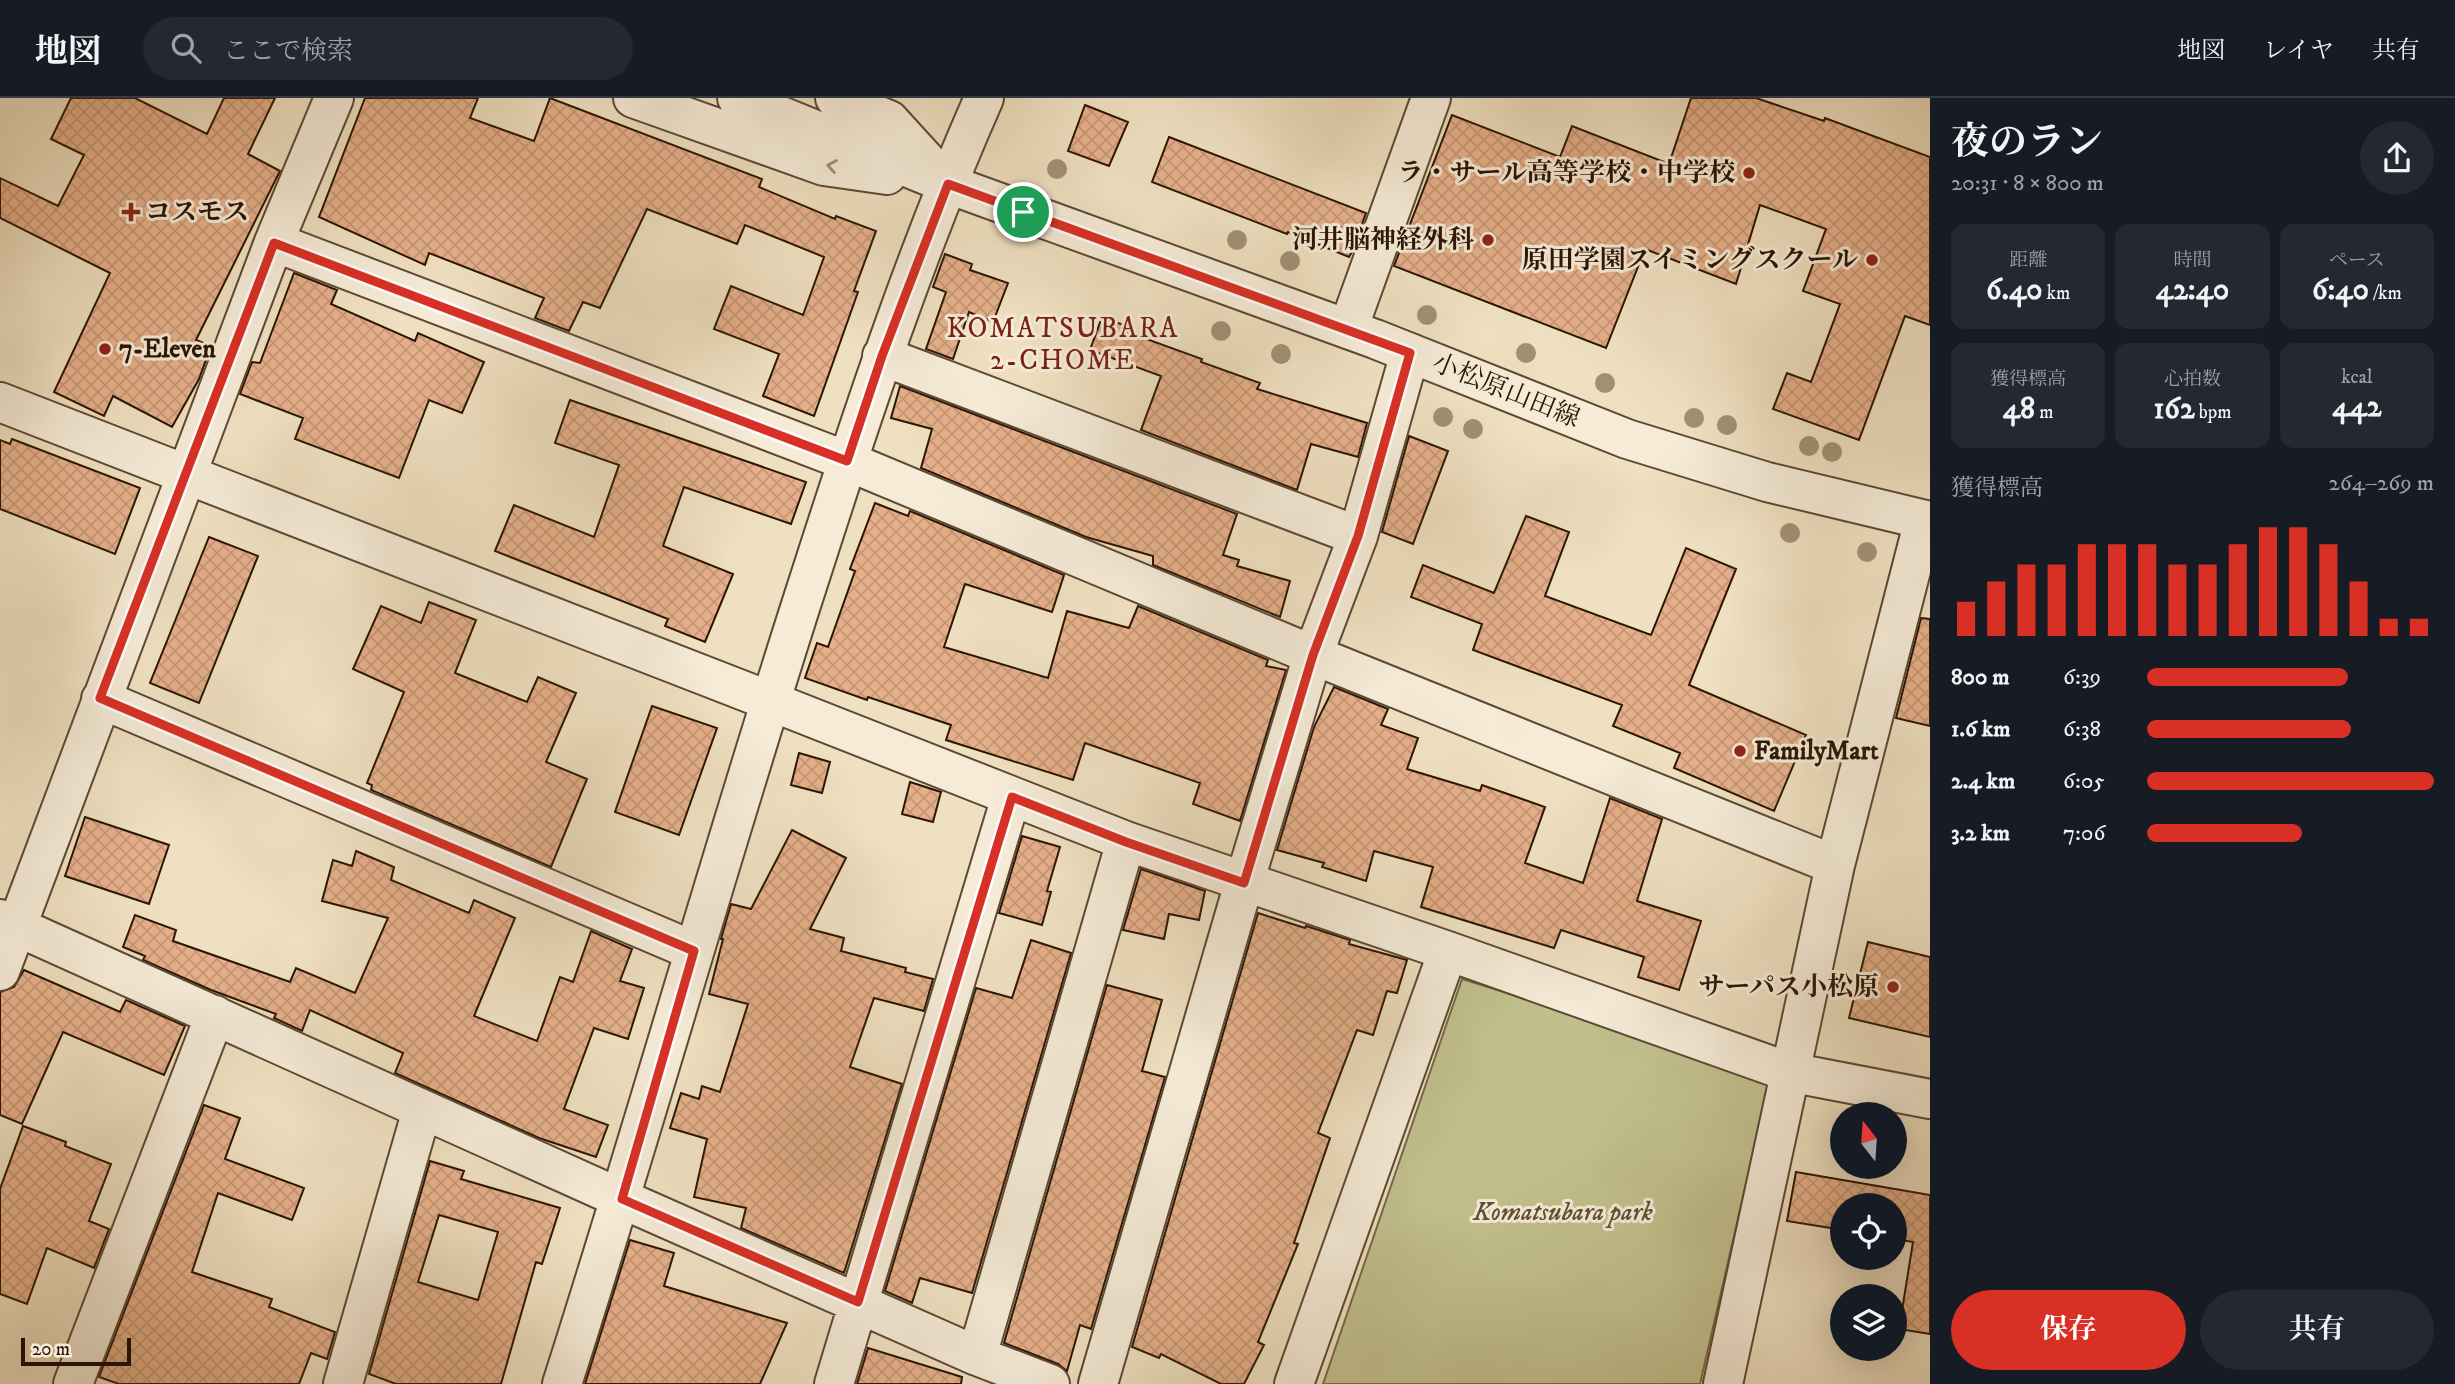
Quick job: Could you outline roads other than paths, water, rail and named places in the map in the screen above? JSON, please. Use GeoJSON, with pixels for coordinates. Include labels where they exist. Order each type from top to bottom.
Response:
{"type":"FeatureCollection","features":[{"type":"Feature","properties":{"kind":"street"},"geometry":{"type":"LineString","coordinates":[[0,971],[9,923],[100,698],[274,243],[334,98]]}},
{"type":"Feature","properties":{"kind":"street"},"geometry":{"type":"LineString","coordinates":[[633,98],[824,166],[948,184]]}},
{"type":"Feature","properties":{"kind":"street","name":"小松原山田線"},"geometry":{"type":"LineString","coordinates":[[737,98],[948,184],[1348,329],[1627,439],[1767,482],[1928,514]]}},
{"type":"Feature","properties":{"kind":"street"},"geometry":{"type":"LineString","coordinates":[[835,98],[889,120],[948,184]]}},
{"type":"Feature","properties":{"kind":"street"},"geometry":{"type":"LineString","coordinates":[[562,1384],[622,1199],[770,701],[847,461],[882,356],[984,98]]}},
{"type":"Feature","properties":{"kind":"street"},"geometry":{"type":"LineString","coordinates":[[1348,329],[1431,98]]}},
{"type":"Feature","properties":{"kind":"street"},"geometry":{"type":"LineString","coordinates":[[274,243],[847,461],[1313,655],[1835,865]]}},
{"type":"Feature","properties":{"kind":"street"},"geometry":{"type":"LineString","coordinates":[[1098,1384],[1244,883],[1313,655],[1358,536],[1410,353]]}},
{"type":"Feature","properties":{"kind":"street"},"geometry":{"type":"LineString","coordinates":[[882,356],[1358,536]]}},
{"type":"Feature","properties":{"kind":"street"},"geometry":{"type":"LineString","coordinates":[[0,402],[1126,842],[1448,951],[1789,1072],[1930,1099]]}},
{"type":"Feature","properties":{"kind":"street"},"geometry":{"type":"LineString","coordinates":[[1723,1384],[1835,865],[1928,514]]}},
{"type":"Feature","properties":{"kind":"street"},"geometry":{"type":"LineString","coordinates":[[100,698],[694,951]]}},
{"type":"Feature","properties":{"kind":"street"},"geometry":{"type":"LineString","coordinates":[[834,1384],[1012,797]]}},
{"type":"Feature","properties":{"kind":"street"},"geometry":{"type":"LineString","coordinates":[[977,1356],[1126,842]]}},
{"type":"Feature","properties":{"kind":"street"},"geometry":{"type":"LineString","coordinates":[[9,923],[622,1199],[977,1356],[1049,1384]]}},
{"type":"Feature","properties":{"kind":"street"},"geometry":{"type":"LineString","coordinates":[[1294,1384],[1448,951]]}},
{"type":"Feature","properties":{"kind":"street"},"geometry":{"type":"LineString","coordinates":[[73,1384],[215,1015]]}},
{"type":"Feature","properties":{"kind":"street"},"geometry":{"type":"LineString","coordinates":[[343,1384],[422,1110]]}},
{"type":"Feature","properties":{"kind":"place","name":"ラ・サール高等学校・中学校"},"geometry":{"type":"Point","coordinates":[1749,173]}},
{"type":"Feature","properties":{"kind":"place","name":"コスモス"},"geometry":{"type":"Point","coordinates":[131,212]}},
{"type":"Feature","properties":{"kind":"place","name":"河井脳神経外科"},"geometry":{"type":"Point","coordinates":[1488,240]}},
{"type":"Feature","properties":{"kind":"place","name":"原田学園スイミングスクール"},"geometry":{"type":"Point","coordinates":[1872,260]}},
{"type":"Feature","properties":{"kind":"place","name":"7-Eleven"},"geometry":{"type":"Point","coordinates":[105,349]}},
{"type":"Feature","properties":{"kind":"place","name":"FamilyMart"},"geometry":{"type":"Point","coordinates":[1740,751]}},
{"type":"Feature","properties":{"kind":"place","name":"サーパス小松原"},"geometry":{"type":"Point","coordinates":[1893,987]}},
{"type":"Feature","properties":{"kind":"district","name":"KOMATSUBARA 2-CHOME"},"geometry":{"type":"Point","coordinates":[1063,344]}},
{"type":"Feature","properties":{"kind":"park label","name":"Komatsubara park"},"geometry":{"type":"Point","coordinates":[1563,1212]}}]}
